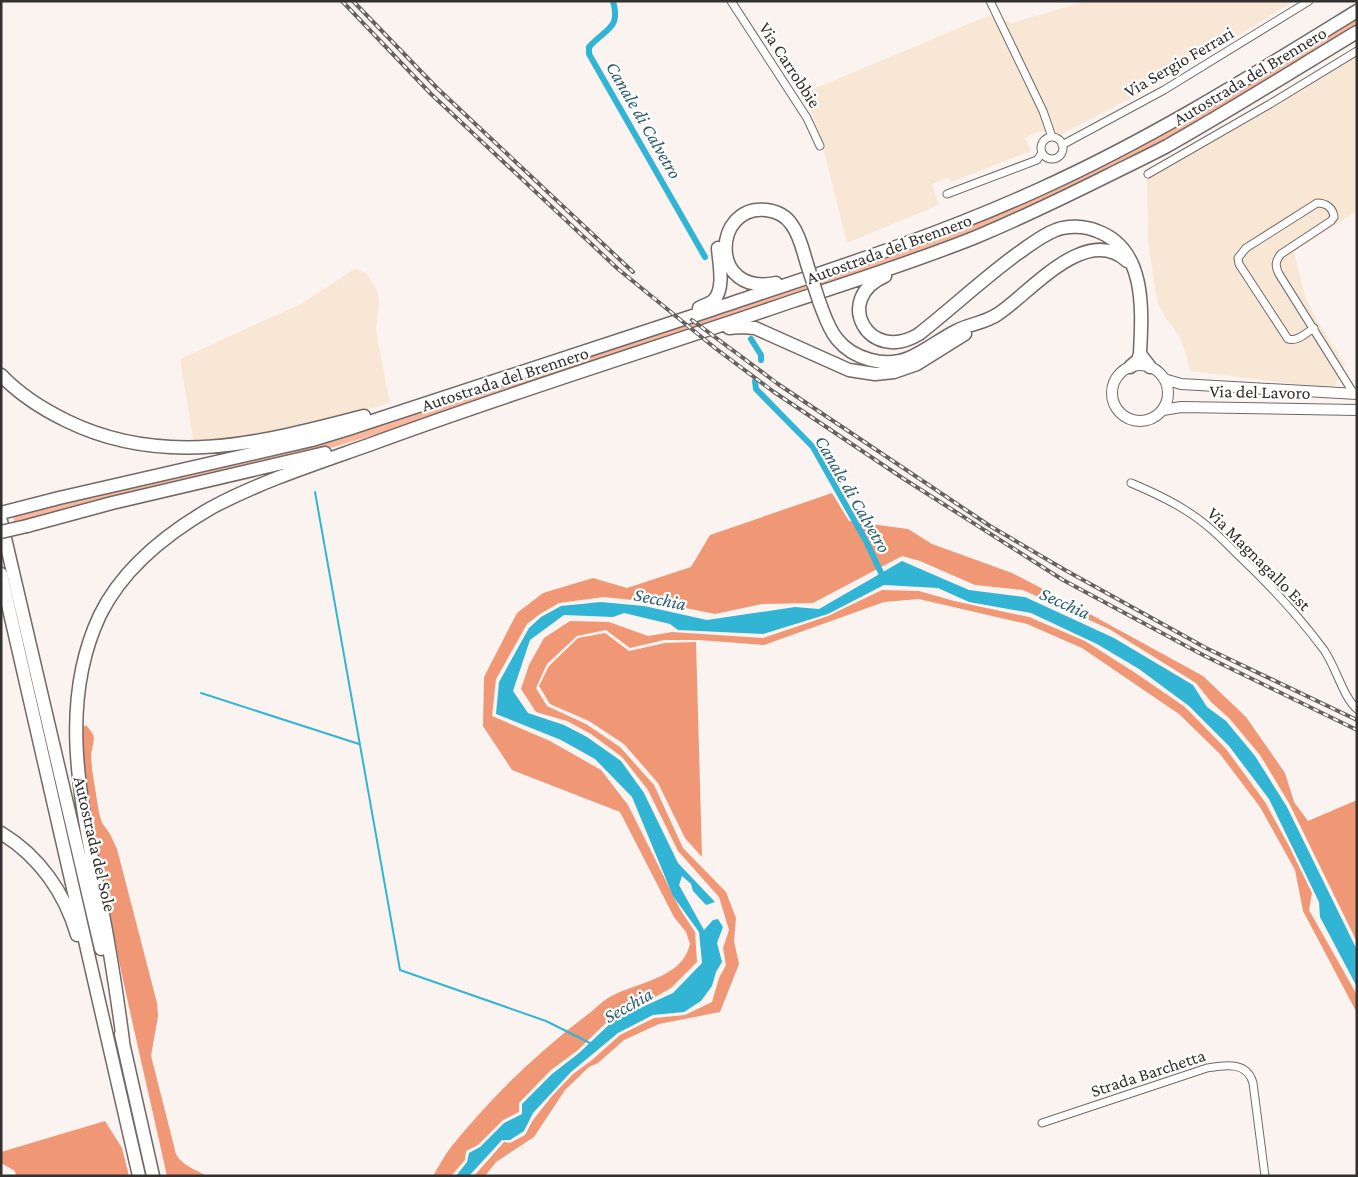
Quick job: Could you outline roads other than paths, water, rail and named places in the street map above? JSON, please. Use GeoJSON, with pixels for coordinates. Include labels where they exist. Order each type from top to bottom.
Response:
{"type":"FeatureCollection","features":[{"type":"Feature","properties":{"kind":"highway","name":"Autostrada del Brennero"},"geometry":{"type":"LineString","coordinates":[[461,392],[867,258],[991,211],[1087,168],[1198,108],[1357,11]]}},
{"type":"Feature","properties":{"kind":"highway","name":"Autostrada del Brennero"},"geometry":{"type":"LineString","coordinates":[[402,431],[898,266],[970,239],[1056,202],[1163,148],[1357,32]]}},
{"type":"Feature","properties":{"kind":"highway"},"geometry":{"type":"LineString","coordinates":[[647,331],[658,321],[694,310],[712,302],[718,295],[720,271],[718,248],[720,234],[730,216],[750,204],[765,202],[775,204],[793,215],[802,228],[823,300],[829,328],[842,344],[858,355],[878,362],[900,361],[957,330],[999,314],[1076,254],[1090,251],[1114,252],[1120,254],[1136,272]]}},
{"type":"Feature","properties":{"kind":"highway"},"geometry":{"type":"LineString","coordinates":[[811,264],[792,225],[784,216],[778,213],[761,210],[746,213],[736,221],[727,236],[725,247],[728,264],[739,278],[753,284],[777,282],[839,262],[867,258]]}},
{"type":"Feature","properties":{"kind":"highway"},"geometry":{"type":"LineString","coordinates":[[970,239],[948,252],[884,276],[871,283],[862,294],[860,303],[862,322],[868,332],[876,339],[891,343],[904,342],[919,334],[1032,243],[1056,230],[1070,227],[1092,229],[1107,234],[1118,244],[1129,258],[1136,272],[1141,307],[1140,354],[1138,360],[1130,367]]}},
{"type":"Feature","properties":{"kind":"highway"},"geometry":{"type":"LineString","coordinates":[[823,300],[846,339],[865,351],[874,354],[893,354],[913,349],[943,326],[978,285]]}},
{"type":"Feature","properties":{"kind":"highway"},"geometry":{"type":"LineString","coordinates":[[640,353],[685,342],[729,328],[746,327],[766,332],[848,370],[864,373],[885,373],[908,368],[926,360],[979,323]]}},
{"type":"Feature","properties":{"kind":"highway"},"geometry":{"type":"LineString","coordinates":[[1140,354],[1150,367]]}},
{"type":"Feature","properties":{"kind":"highway"},"geometry":{"type":"LineString","coordinates":[[1,375],[33,402],[86,430],[121,441],[178,448],[216,447],[275,438],[461,392]]}},
{"type":"Feature","properties":{"kind":"highway"},"geometry":{"type":"LineString","coordinates":[[1,513],[312,440],[461,392]]}},
{"type":"Feature","properties":{"kind":"highway"},"geometry":{"type":"LineString","coordinates":[[1,532],[112,503],[289,462],[402,431]]}},
{"type":"Feature","properties":{"kind":"highway"},"geometry":{"type":"LineString","coordinates":[[123,1041],[112,964],[79,783],[75,744],[76,706],[80,681],[87,649],[98,620],[110,598],[134,567],[162,541],[203,513],[275,480],[402,431]]}},
{"type":"Feature","properties":{"kind":"highway","name":"Autostrada del Sole"},"geometry":{"type":"LineString","coordinates":[[1,520],[153,1176]]}},
{"type":"Feature","properties":{"kind":"highway","name":"Autostrada del Sole"},"geometry":{"type":"LineString","coordinates":[[1,574],[140,1176]]}},
{"type":"Feature","properties":{"kind":"highway"},"geometry":{"type":"LineString","coordinates":[[1,833],[34,859],[64,902],[76,929],[86,966],[103,1014]]}},
{"type":"Feature","properties":{"kind":"main road"},"geometry":{"type":"LineString","coordinates":[[1130,367],[1140,365],[1150,367]]}},
{"type":"Feature","properties":{"kind":"main road","name":"Via del Lavoro"},"geometry":{"type":"LineString","coordinates":[[1130,367],[1119,375],[1113,387],[1113,397],[1118,410],[1129,419],[1139,421],[1155,417],[1163,410],[1181,407],[1357,410]]}},
{"type":"Feature","properties":{"kind":"main road","name":"Via del Lavoro"},"geometry":{"type":"LineString","coordinates":[[1150,367],[1164,379],[1181,384],[1356,394]]}},
{"type":"Feature","properties":{"kind":"main road"},"geometry":{"type":"LineString","coordinates":[[1163,410],[1168,392],[1164,379]]}},
{"type":"Feature","properties":{"kind":"street","name":"Via Carrobbie"},"geometry":{"type":"LineString","coordinates":[[731,1],[807,118],[820,146]]}},
{"type":"Feature","properties":{"kind":"street"},"geometry":{"type":"LineString","coordinates":[[990,1],[1043,111],[1052,137],[1062,145],[1062,152],[1054,158],[1047,158],[1042,153]]}},
{"type":"Feature","properties":{"kind":"street","name":"Via Sergio Ferrari"},"geometry":{"type":"LineString","coordinates":[[1062,145],[1169,87],[1309,1]]}},
{"type":"Feature","properties":{"kind":"street"},"geometry":{"type":"LineString","coordinates":[[1148,174],[1270,104],[1357,51]]}},
{"type":"Feature","properties":{"kind":"street"},"geometry":{"type":"LineString","coordinates":[[947,194],[1036,160],[1042,153],[1042,144],[1046,139],[1052,137]]}},
{"type":"Feature","properties":{"kind":"street"},"geometry":{"type":"LineString","coordinates":[[1314,328],[1297,339],[1288,339],[1239,264],[1238,258],[1246,248],[1317,203],[1322,203],[1331,209],[1334,217],[1331,221],[1281,254],[1275,263],[1279,274],[1314,328],[1356,394]]}},
{"type":"Feature","properties":{"kind":"street","name":"Via Magnagallo Est"},"geometry":{"type":"LineString","coordinates":[[1131,483],[1169,500],[1202,521],[1266,582],[1288,605],[1325,651],[1338,674],[1348,699],[1357,709]]}},
{"type":"Feature","properties":{"kind":"street","name":"Strada Barchetta"},"geometry":{"type":"LineString","coordinates":[[1042,1123],[1207,1068],[1236,1066],[1247,1070],[1254,1083],[1265,1176]]}},
{"type":"Feature","properties":{"kind":"water"},"geometry":{"type":"Polygon","coordinates":[[[902,561],[969,590],[1025,597],[1114,638],[1193,685],[1207,707],[1226,721],[1255,756],[1287,807],[1357,950],[1357,987],[1320,917],[1319,902],[1269,799],[1229,746],[1189,706],[1139,669],[1097,644],[1031,613],[969,602],[938,588],[884,585],[828,614],[763,634],[678,630],[670,624],[624,613],[613,617],[564,615],[530,640],[513,691],[528,713],[564,725],[587,737],[621,761],[644,793],[678,863],[715,902],[706,905],[693,891],[691,884],[682,876],[679,885],[704,930],[713,920],[718,919],[723,927],[717,943],[722,962],[716,972],[712,986],[701,1001],[684,1012],[653,1015],[618,1033],[571,1072],[533,1113],[524,1131],[510,1140],[502,1140],[469,1176],[456,1176],[467,1162],[469,1153],[480,1147],[504,1123],[522,1114],[522,1104],[552,1074],[579,1053],[614,1020],[673,993],[702,963],[699,932],[673,896],[632,797],[595,759],[561,740],[496,714],[499,682],[529,628],[541,617],[561,606],[601,602],[644,606],[707,620],[795,607],[819,609],[902,561]]]}},
{"type":"Feature","properties":{"kind":"waterway","name":"Canale di Calvetro"},"geometry":{"type":"LineString","coordinates":[[613,1],[615,10],[613,23],[589,47],[589,54],[705,257]]}},
{"type":"Feature","properties":{"kind":"waterway","name":"Canale di Calvetro"},"geometry":{"type":"LineString","coordinates":[[751,339],[761,355],[761,360]]}},
{"type":"Feature","properties":{"kind":"waterway","name":"Canale di Calvetro"},"geometry":{"type":"LineString","coordinates":[[755,381],[756,389],[813,447],[866,541],[884,579]]}},
{"type":"Feature","properties":{"kind":"waterway"},"geometry":{"type":"LineString","coordinates":[[315,492],[400,970],[546,1021],[590,1043]]}},
{"type":"Feature","properties":{"kind":"waterway"},"geometry":{"type":"LineString","coordinates":[[201,693],[359,744]]}},
{"type":"Feature","properties":{"kind":"railway"},"geometry":{"type":"LineString","coordinates":[[342,1],[431,94],[618,269],[715,348],[774,392],[904,479],[1063,580],[1203,655],[1357,730]]}},
{"type":"Feature","properties":{"kind":"railway"},"geometry":{"type":"LineString","coordinates":[[353,1],[437,88],[633,272]]}},
{"type":"Feature","properties":{"kind":"railway"},"geometry":{"type":"LineString","coordinates":[[692,320],[778,384],[990,526],[1206,648],[1357,720]]}},
{"type":"Feature","properties":{"kind":"water label","name":"Secchia"},"geometry":{"type":"Point","coordinates":[660,599]}},
{"type":"Feature","properties":{"kind":"water label","name":"Secchia"},"geometry":{"type":"Point","coordinates":[1065,603]}},
{"type":"Feature","properties":{"kind":"water label","name":"Secchia"},"geometry":{"type":"Point","coordinates":[628,1005]}}]}
